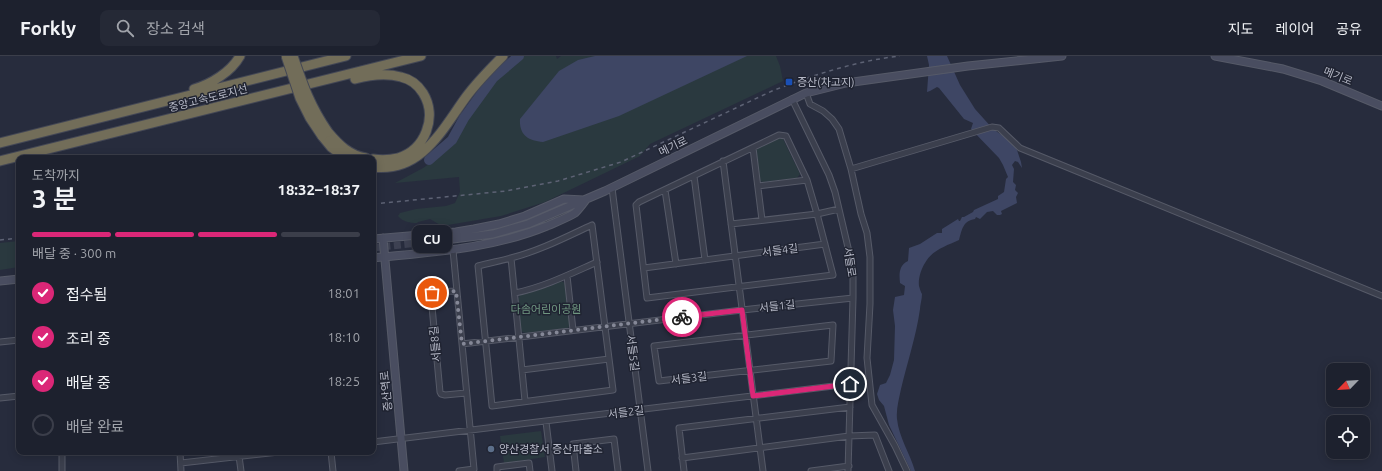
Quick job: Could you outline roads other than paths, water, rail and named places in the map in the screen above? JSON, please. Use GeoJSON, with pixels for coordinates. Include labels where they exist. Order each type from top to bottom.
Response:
{"type":"FeatureCollection","features":[{"type":"Feature","properties":{"kind":"highway"},"geometry":{"type":"LineString","coordinates":[[0,139],[179,94],[204,86],[222,75],[240,56]]}},
{"type":"Feature","properties":{"kind":"highway"},"geometry":{"type":"LineString","coordinates":[[286,56],[310,118],[325,134],[346,150],[356,155]]}},
{"type":"Feature","properties":{"kind":"highway"},"geometry":{"type":"LineString","coordinates":[[293,56],[310,101],[331,147],[342,155]]}},
{"type":"Feature","properties":{"kind":"highway","name":"중앙고속도로지선"},"geometry":{"type":"LineString","coordinates":[[0,143],[346,56]]}},
{"type":"Feature","properties":{"kind":"highway","name":"중앙고속도로지선"},"geometry":{"type":"LineString","coordinates":[[24,155],[422,56]]}},
{"type":"Feature","properties":{"kind":"highway"},"geometry":{"type":"LineString","coordinates":[[376,167],[387,168],[406,163],[422,153],[436,141],[484,74],[503,56]]}},
{"type":"Feature","properties":{"kind":"highway"},"geometry":{"type":"LineString","coordinates":[[240,102],[253,103],[362,77],[388,75],[402,77],[409,80],[420,89],[427,102],[430,113],[428,128],[419,143],[407,154],[391,159],[376,159]]}},
{"type":"Feature","properties":{"kind":"highway","name":"중앙고속도로지선"},"geometry":{"type":"LineString","coordinates":[[0,161],[16,157]]}},
{"type":"Feature","properties":{"kind":"street","name":"메기로"},"geometry":{"type":"LineString","coordinates":[[437,241],[493,234],[528,224],[612,188],[806,93],[846,83],[968,66],[1062,56]]}},
{"type":"Feature","properties":{"kind":"street","name":"메기로"},"geometry":{"type":"LineString","coordinates":[[1215,56],[1284,69],[1322,81],[1382,106]]}},
{"type":"Feature","properties":{"kind":"street"},"geometry":{"type":"LineString","coordinates":[[806,93],[810,104],[823,111],[832,119],[839,130],[851,169],[861,214],[867,233],[870,257],[868,358],[872,405],[895,446],[906,471]]}},
{"type":"Feature","properties":{"kind":"street","name":"서들로"},"geometry":{"type":"LineString","coordinates":[[792,99],[829,175],[850,256],[853,276],[853,298],[848,469]]}},
{"type":"Feature","properties":{"kind":"street"},"geometry":{"type":"LineString","coordinates":[[851,169],[992,128],[998,128],[1020,148],[1382,296]]}},
{"type":"Feature","properties":{"kind":"street"},"geometry":{"type":"LineString","coordinates":[[779,135],[786,136],[808,180],[833,275],[647,298],[636,205],[639,202],[723,161],[779,135]]}},
{"type":"Feature","properties":{"kind":"street"},"geometry":{"type":"LineString","coordinates":[[753,148],[762,220]]}},
{"type":"Feature","properties":{"kind":"street"},"geometry":{"type":"LineString","coordinates":[[723,161],[763,471]]}},
{"type":"Feature","properties":{"kind":"street"},"geometry":{"type":"LineString","coordinates":[[694,176],[705,260]]}},
{"type":"Feature","properties":{"kind":"street"},"geometry":{"type":"LineString","coordinates":[[758,186],[808,180]]}},
{"type":"Feature","properties":{"kind":"street","name":"서들5길"},"geometry":{"type":"LineString","coordinates":[[612,188],[648,471]]}},
{"type":"Feature","properties":{"kind":"street"},"geometry":{"type":"LineString","coordinates":[[665,190],[676,264]]}},
{"type":"Feature","properties":{"kind":"street"},"geometry":{"type":"LineString","coordinates":[[376,239],[456,232],[499,224],[525,216],[564,199],[586,200]]}},
{"type":"Feature","properties":{"kind":"street"},"geometry":{"type":"LineString","coordinates":[[376,258],[472,248],[502,241],[530,233],[575,213],[586,200]]}},
{"type":"Feature","properties":{"kind":"street"},"geometry":{"type":"LineString","coordinates":[[731,224],[818,214],[839,209]]}},
{"type":"Feature","properties":{"kind":"street"},"geometry":{"type":"LineString","coordinates":[[592,225],[597,262],[613,390],[492,406],[478,266],[511,258],[550,245],[592,225]]}},
{"type":"Feature","properties":{"kind":"street"},"geometry":{"type":"LineString","coordinates":[[428,234],[425,244],[432,252]]}},
{"type":"Feature","properties":{"kind":"street","name":"증산역로"},"geometry":{"type":"LineString","coordinates":[[383,238],[404,471]]}},
{"type":"Feature","properties":{"kind":"street","name":"서들4길"},"geometry":{"type":"LineString","coordinates":[[644,268],[825,244]]}},
{"type":"Feature","properties":{"kind":"street"},"geometry":{"type":"LineString","coordinates":[[453,250],[469,431],[474,470],[459,471]]}},
{"type":"Feature","properties":{"kind":"street"},"geometry":{"type":"LineString","coordinates":[[511,258],[525,401]]}},
{"type":"Feature","properties":{"kind":"street"},"geometry":{"type":"LineString","coordinates":[[515,293],[543,286],[597,262]]}},
{"type":"Feature","properties":{"kind":"street"},"geometry":{"type":"LineString","coordinates":[[567,276],[573,330]]}},
{"type":"Feature","properties":{"kind":"street"},"geometry":{"type":"LineString","coordinates":[[0,281],[16,279]]}},
{"type":"Feature","properties":{"kind":"street","name":"서들8길"},"geometry":{"type":"LineString","coordinates":[[456,291],[433,292],[431,296],[440,392],[444,395],[466,393]]}},
{"type":"Feature","properties":{"kind":"street","name":"서들1길"},"geometry":{"type":"LineString","coordinates":[[462,344],[853,298]]}},
{"type":"Feature","properties":{"kind":"street","name":"서들3길"},"geometry":{"type":"LineString","coordinates":[[833,325],[831,361],[659,381],[654,346],[745,335],[833,325]]}},
{"type":"Feature","properties":{"kind":"street"},"geometry":{"type":"LineString","coordinates":[[0,342],[16,340]]}},
{"type":"Feature","properties":{"kind":"street"},"geometry":{"type":"LineString","coordinates":[[522,370],[609,359]]}},
{"type":"Feature","properties":{"kind":"street","name":"서들2길"},"geometry":{"type":"LineString","coordinates":[[376,442],[850,384]]}},
{"type":"Feature","properties":{"kind":"street"},"geometry":{"type":"LineString","coordinates":[[0,398],[16,396]]}},
{"type":"Feature","properties":{"kind":"street"},"geometry":{"type":"LineString","coordinates":[[684,471],[678,428],[850,407]]}},
{"type":"Feature","properties":{"kind":"street"},"geometry":{"type":"LineString","coordinates":[[546,422],[552,471]]}},
{"type":"Feature","properties":{"kind":"street"},"geometry":{"type":"LineString","coordinates":[[682,458],[849,436],[875,435],[889,471]]}},
{"type":"Feature","properties":{"kind":"street"},"geometry":{"type":"LineString","coordinates":[[576,471],[573,444],[614,439],[618,471]]}},
{"type":"Feature","properties":{"kind":"street"},"geometry":{"type":"LineString","coordinates":[[62,455],[62,471]]}},
{"type":"Feature","properties":{"kind":"street"},"geometry":{"type":"LineString","coordinates":[[180,455],[181,471]]}},
{"type":"Feature","properties":{"kind":"street"},"geometry":{"type":"LineString","coordinates":[[180,462],[249,455]]}},
{"type":"Feature","properties":{"kind":"street"},"geometry":{"type":"LineString","coordinates":[[331,455],[333,471]]}},
{"type":"Feature","properties":{"kind":"street"},"geometry":{"type":"LineString","coordinates":[[239,456],[241,471]]}},
{"type":"Feature","properties":{"kind":"street"},"geometry":{"type":"LineString","coordinates":[[497,471],[496,467],[529,463],[530,471]]}},
{"type":"Feature","properties":{"kind":"street"},"geometry":{"type":"LineString","coordinates":[[811,471],[848,469]]}},
{"type":"Feature","properties":{"kind":"water"},"geometry":{"type":"Polygon","coordinates":[[[595,56],[747,56],[619,116],[543,142],[529,139],[521,129],[520,119],[559,71],[578,60],[595,56]]]}},
{"type":"Feature","properties":{"kind":"water"},"geometry":{"type":"Polygon","coordinates":[[[927,56],[947,56],[960,85],[975,109],[993,129],[1015,144],[1022,168],[1018,162],[1015,161],[1012,165],[1014,169],[1013,182],[1016,185],[1015,190],[1018,193],[1016,197],[1017,203],[1001,211],[1002,214],[1000,215],[997,215],[993,211],[987,212],[980,219],[976,217],[965,224],[959,240],[931,255],[921,271],[919,286],[922,296],[914,340],[901,389],[897,412],[900,433],[915,471],[911,471],[889,425],[884,406],[879,400],[877,394],[880,385],[886,383],[890,375],[894,360],[895,326],[893,310],[895,297],[904,295],[905,286],[900,283],[900,270],[901,267],[908,261],[909,248],[920,244],[937,233],[942,233],[942,229],[958,219],[960,221],[962,217],[973,212],[974,210],[998,199],[998,196],[1004,192],[1006,179],[1008,177],[999,158],[971,129],[973,123],[964,119],[939,88],[937,87],[927,92],[929,65],[927,56]]]}},
{"type":"Feature","properties":{"kind":"waterway"},"geometry":{"type":"LineString","coordinates":[[429,160],[452,140],[464,118],[493,78],[519,56]]}},
{"type":"Feature","properties":{"kind":"tunnel"},"geometry":{"type":"LineString","coordinates":[[376,248],[437,241]]}},
{"type":"Feature","properties":{"kind":"railway"},"geometry":{"type":"LineString","coordinates":[[376,204],[506,191],[558,181],[621,162],[787,85],[851,65],[900,56]]}},
{"type":"Feature","properties":{"kind":"railway"},"geometry":{"type":"LineString","coordinates":[[0,240],[16,238]]}},
{"type":"Feature","properties":{"kind":"place","name":"증산(차고지)"},"geometry":{"type":"Point","coordinates":[789,82]}},
{"type":"Feature","properties":{"kind":"place","name":"CU"},"geometry":{"type":"Point","coordinates":[432,293]}},
{"type":"Feature","properties":{"kind":"place","name":"양산경찰서 증산파출소"},"geometry":{"type":"Point","coordinates":[491,449]}},
{"type":"Feature","properties":{"kind":"park label","name":"다솜어린이공원"},"geometry":{"type":"Point","coordinates":[546,309]}}]}
